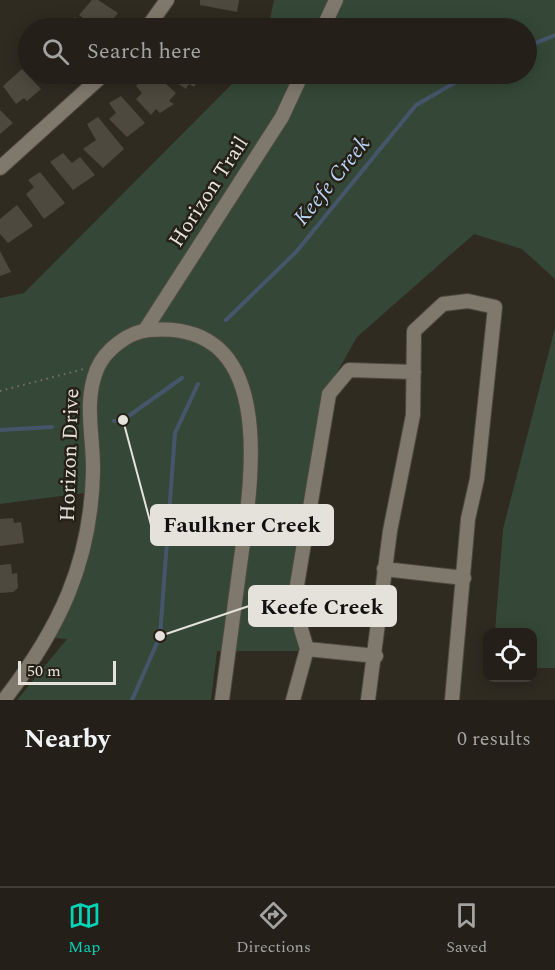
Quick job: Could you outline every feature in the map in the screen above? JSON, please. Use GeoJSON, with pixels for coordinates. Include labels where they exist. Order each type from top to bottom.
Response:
{"type":"FeatureCollection","features":[{"type":"Feature","properties":{"kind":"street"},"geometry":{"type":"LineString","coordinates":[[154,18],[167,0]]}},
{"type":"Feature","properties":{"kind":"street"},"geometry":{"type":"LineString","coordinates":[[328,18],[336,0]]}},
{"type":"Feature","properties":{"kind":"street"},"geometry":{"type":"LineString","coordinates":[[0,168],[93,84]]}},
{"type":"Feature","properties":{"kind":"street","name":"Horizon Trail"},"geometry":{"type":"LineString","coordinates":[[146,330],[282,117],[297,84]]}},
{"type":"Feature","properties":{"kind":"street"},"geometry":{"type":"LineString","coordinates":[[368,700],[384,569],[413,415],[414,331],[443,304],[468,301],[495,307],[477,479],[468,519],[452,700]]}},
{"type":"Feature","properties":{"kind":"street","name":"Horizon Drive"},"geometry":{"type":"LineString","coordinates":[[4,700],[30,667],[58,617],[85,548],[90,525],[94,469],[89,417],[92,384],[98,367],[120,342],[146,330],[172,328],[194,334],[213,345],[235,370],[250,414],[252,473],[222,700]]}},
{"type":"Feature","properties":{"kind":"street"},"geometry":{"type":"LineString","coordinates":[[293,700],[307,649],[301,629],[296,591],[329,394],[349,370],[414,372]]}},
{"type":"Feature","properties":{"kind":"street"},"geometry":{"type":"LineString","coordinates":[[384,569],[464,578]]}},
{"type":"Feature","properties":{"kind":"street"},"geometry":{"type":"LineString","coordinates":[[307,649],[375,656]]}},
{"type":"Feature","properties":{"kind":"path"},"geometry":{"type":"LineString","coordinates":[[0,392],[98,367]]}},
{"type":"Feature","properties":{"kind":"green space"},"geometry":{"type":"Polygon","coordinates":[[[274,0],[555,0],[555,279],[522,249],[474,234],[357,337],[326,392],[291,590],[301,651],[217,651],[211,700],[17,700],[67,639],[42,637],[72,585],[92,492],[0,504],[0,298],[24,293],[232,84],[537,84],[537,18],[270,18],[274,0]]]}},
{"type":"Feature","properties":{"kind":"green space"},"geometry":{"type":"Polygon","coordinates":[[[555,328],[555,668],[537,668],[537,628],[495,628],[503,529],[555,328]]]}},
{"type":"Feature","properties":{"kind":"building"},"geometry":{"type":"Polygon","coordinates":[[[92,0],[98,0],[118,13],[114,18],[83,18],[79,15],[92,0]]]}},
{"type":"Feature","properties":{"kind":"building"},"geometry":{"type":"Polygon","coordinates":[[[200,0],[239,0],[237,12],[200,5],[200,0]]]}},
{"type":"Feature","properties":{"kind":"building"},"geometry":{"type":"Polygon","coordinates":[[[18,73],[18,84],[36,84],[41,89],[27,101],[24,98],[16,104],[3,86],[18,73]]]}},
{"type":"Feature","properties":{"kind":"building"},"geometry":{"type":"Polygon","coordinates":[[[138,84],[166,84],[176,93],[169,101],[174,104],[160,113],[156,109],[151,115],[136,99],[142,93],[136,86],[138,84]]]}},
{"type":"Feature","properties":{"kind":"building"},"geometry":{"type":"Polygon","coordinates":[[[178,84],[189,84],[186,89],[178,84]]]}},
{"type":"Feature","properties":{"kind":"building"},"geometry":{"type":"Polygon","coordinates":[[[121,96],[145,123],[127,137],[109,119],[116,113],[109,103],[121,96]]]}},
{"type":"Feature","properties":{"kind":"building"},"geometry":{"type":"Polygon","coordinates":[[[0,110],[13,123],[0,134],[0,110]]]}},
{"type":"Feature","properties":{"kind":"building"},"geometry":{"type":"Polygon","coordinates":[[[98,117],[124,149],[103,168],[83,149],[96,140],[87,124],[98,117]]]}},
{"type":"Feature","properties":{"kind":"building"},"geometry":{"type":"Polygon","coordinates":[[[63,153],[72,163],[80,157],[95,175],[73,190],[50,162],[63,153]]]}},
{"type":"Feature","properties":{"kind":"building"},"geometry":{"type":"Polygon","coordinates":[[[40,172],[65,203],[44,219],[26,194],[34,187],[28,180],[40,172]]]}},
{"type":"Feature","properties":{"kind":"building"},"geometry":{"type":"Polygon","coordinates":[[[17,205],[33,226],[8,243],[0,234],[0,219],[17,205]]]}},
{"type":"Feature","properties":{"kind":"building"},"geometry":{"type":"Polygon","coordinates":[[[0,251],[11,272],[0,276],[0,251]]]}},
{"type":"Feature","properties":{"kind":"building"},"geometry":{"type":"Polygon","coordinates":[[[13,518],[14,523],[21,522],[24,543],[0,546],[0,519],[13,518]]]}},
{"type":"Feature","properties":{"kind":"building"},"geometry":{"type":"Polygon","coordinates":[[[11,564],[12,574],[17,573],[18,588],[13,592],[0,593],[0,565],[11,564]]]}},
{"type":"Feature","properties":{"kind":"waterway","name":"Keefe Creek"},"geometry":{"type":"LineString","coordinates":[[537,42],[555,35]]}},
{"type":"Feature","properties":{"kind":"waterway","name":"Keefe Creek"},"geometry":{"type":"LineString","coordinates":[[226,320],[296,252],[416,105],[453,84]]}},
{"type":"Feature","properties":{"kind":"waterway"},"geometry":{"type":"LineString","coordinates":[[114,421],[123,420],[182,378]]}},
{"type":"Feature","properties":{"kind":"waterway","name":"Keefe Creek"},"geometry":{"type":"LineString","coordinates":[[132,700],[160,636],[175,433],[198,384]]}},
{"type":"Feature","properties":{"kind":"waterway"},"geometry":{"type":"LineString","coordinates":[[0,430],[52,427]]}},
{"type":"Feature","properties":{"kind":"place","name":"Faulkner Creek"},"geometry":{"type":"Point","coordinates":[123,420]}},
{"type":"Feature","properties":{"kind":"place","name":"Keefe Creek"},"geometry":{"type":"Point","coordinates":[160,636]}}]}
